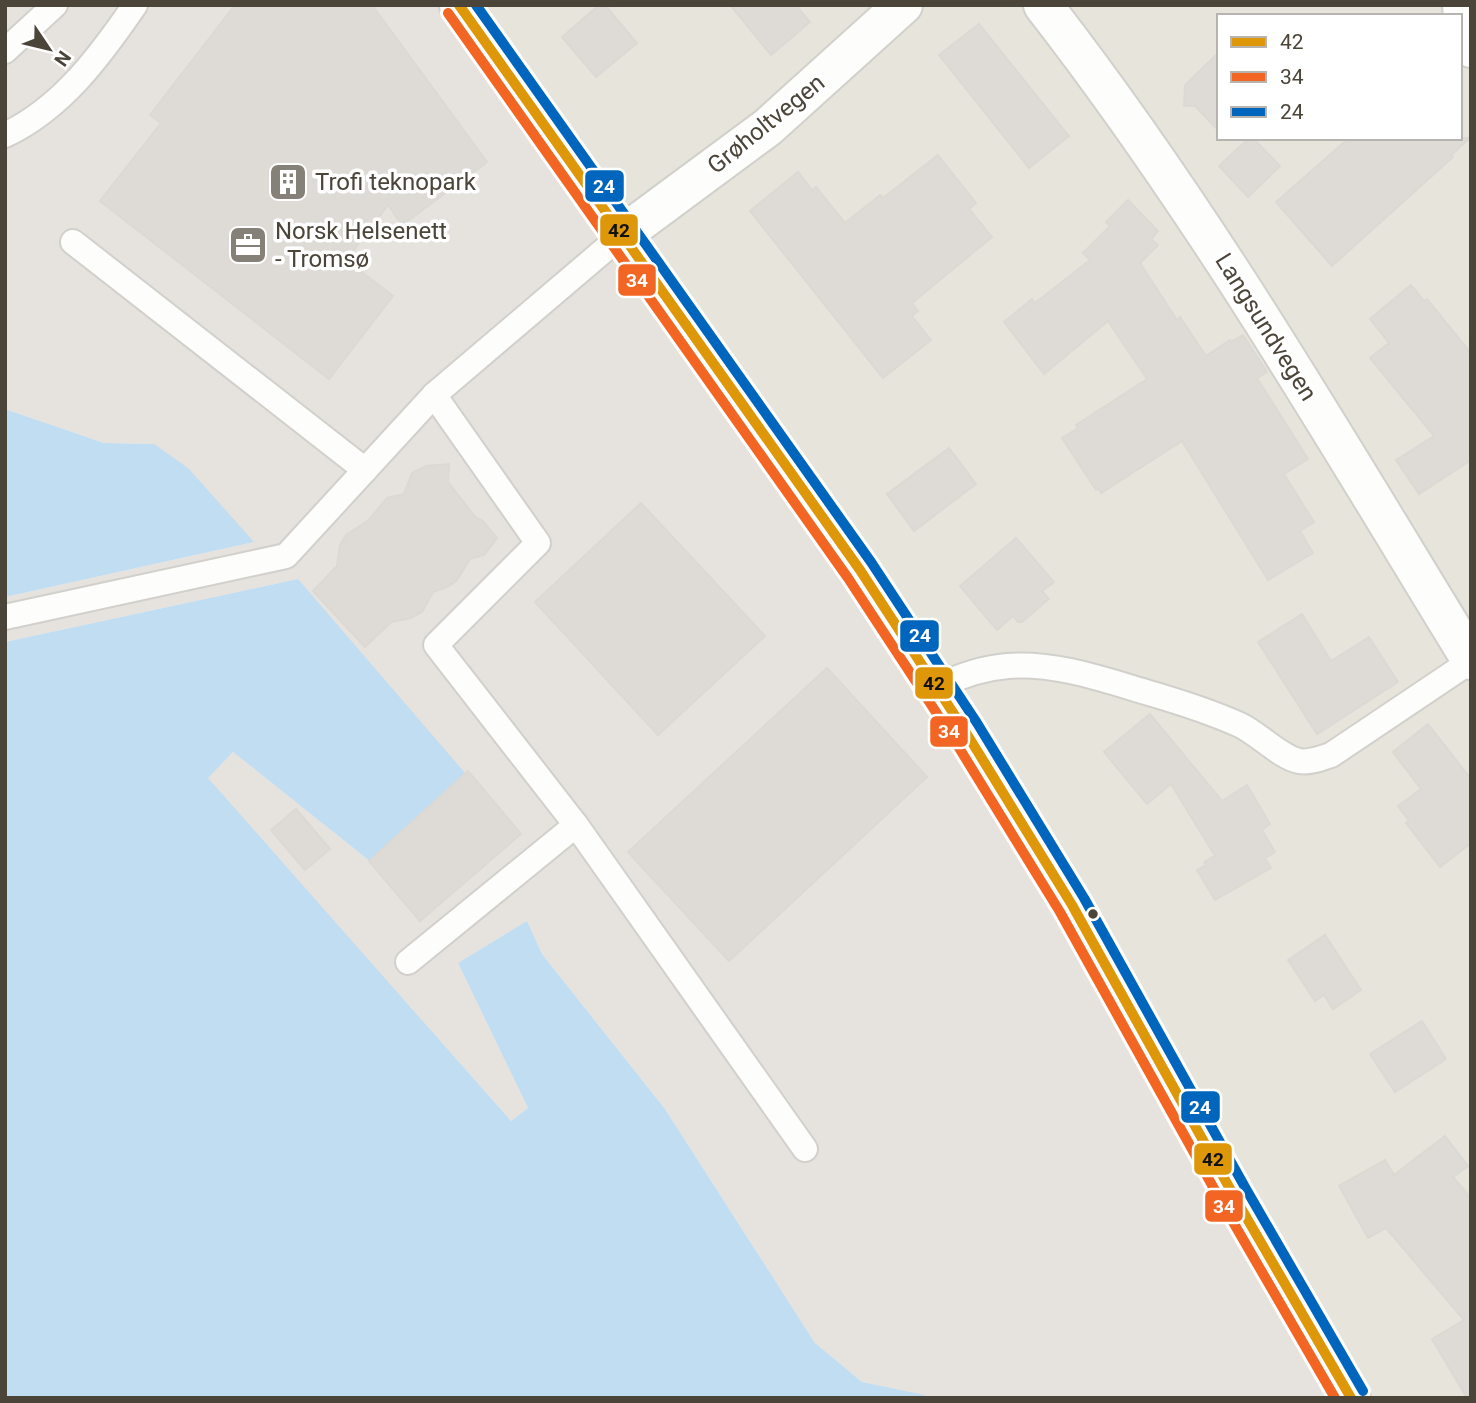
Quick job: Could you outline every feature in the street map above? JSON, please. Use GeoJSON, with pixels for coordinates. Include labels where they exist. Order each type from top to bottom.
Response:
{"type":"FeatureCollection","features":[{"type":"Feature","properties":{"kind":"street"},"geometry":{"type":"LineString","coordinates":[[459,5],[860,570],[937,687],[1072,905],[1234,1196],[1351,1398]]}},
{"type":"Feature","properties":{"kind":"street","name":"Grøholtvegen"},"geometry":{"type":"LineString","coordinates":[[622,235],[768,127],[903,5]]}},
{"type":"Feature","properties":{"kind":"street","name":"Langsundvegen"},"geometry":{"type":"LineString","coordinates":[[1043,5],[1216,246],[1471,661]]}},
{"type":"Feature","properties":{"kind":"street"},"geometry":{"type":"LineString","coordinates":[[1462,7],[1464,34],[1471,48]]}},
{"type":"Feature","properties":{"kind":"lane"},"geometry":{"type":"LineString","coordinates":[[5,51],[55,5]]}},
{"type":"Feature","properties":{"kind":"lane"},"geometry":{"type":"LineString","coordinates":[[5,135],[62,98],[92,65],[135,5]]}},
{"type":"Feature","properties":{"kind":"lane"},"geometry":{"type":"LineString","coordinates":[[5,617],[286,556],[435,395],[622,235]]}},
{"type":"Feature","properties":{"kind":"lane"},"geometry":{"type":"LineString","coordinates":[[73,242],[365,470]]}},
{"type":"Feature","properties":{"kind":"lane"},"geometry":{"type":"LineString","coordinates":[[435,395],[538,542],[436,645],[576,825],[805,1149]]}},
{"type":"Feature","properties":{"kind":"lane"},"geometry":{"type":"LineString","coordinates":[[937,687],[959,676],[1007,666],[1034,666],[1064,671],[1117,683],[1188,705],[1241,726],[1290,757],[1304,762],[1331,755],[1471,661]]}},
{"type":"Feature","properties":{"kind":"lane"},"geometry":{"type":"LineString","coordinates":[[408,962],[576,825]]}},
{"type":"Feature","properties":{"kind":"shaded area"},"geometry":{"type":"Polygon","coordinates":[[[5,5],[463,5],[674,300],[1362,1398],[921,1398],[924,1395],[862,1382],[815,1343],[665,1109],[542,954],[527,921],[458,963],[528,1108],[511,1121],[207,778],[233,752],[371,862],[298,579],[5,642],[5,597],[254,542],[154,444],[104,443],[5,409],[5,5]]]}},
{"type":"Feature","properties":{"kind":"shaded area"},"geometry":{"type":"Polygon","coordinates":[[[463,5],[1471,5],[1471,1398],[1362,1398],[463,5]]]}},
{"type":"Feature","properties":{"kind":"shaded area"},"geometry":{"type":"Polygon","coordinates":[[[65,179],[339,394],[263,491],[193,436],[121,412],[5,363],[5,247],[65,179]]]}},
{"type":"Feature","properties":{"kind":"water"},"geometry":{"type":"Polygon","coordinates":[[[5,409],[104,443],[154,444],[188,468],[254,542],[5,597],[5,409]]]}},
{"type":"Feature","properties":{"kind":"water"},"geometry":{"type":"Polygon","coordinates":[[[298,579],[465,773],[371,862],[233,752],[208,778],[511,1121],[528,1108],[458,963],[527,921],[542,954],[665,1109],[815,1343],[862,1382],[925,1395],[921,1398],[5,1398],[5,642],[298,579]]]}},
{"type":"Feature","properties":{"kind":"building","name":"Trofi teknopark"},"geometry":{"type":"Polygon","coordinates":[[[235,5],[372,5],[487,162],[402,225],[388,205],[346,260],[393,296],[329,379],[100,201],[161,123],[150,115],[235,5]]]}},
{"type":"Feature","properties":{"kind":"building"},"geometry":{"type":"Polygon","coordinates":[[[599,5],[605,5],[637,43],[596,77],[562,37],[599,5]]]}},
{"type":"Feature","properties":{"kind":"building"},"geometry":{"type":"Polygon","coordinates":[[[730,5],[796,5],[810,22],[771,55],[730,5]]]}},
{"type":"Feature","properties":{"kind":"building"},"geometry":{"type":"Polygon","coordinates":[[[979,24],[1069,136],[1029,168],[939,55],[979,24]]]}},
{"type":"Feature","properties":{"kind":"building"},"geometry":{"type":"Polygon","coordinates":[[[1217,54],[1217,129],[1195,106],[1184,106],[1185,85],[1217,54]]]}},
{"type":"Feature","properties":{"kind":"building"},"geometry":{"type":"Polygon","coordinates":[[[1470,138],[1451,155],[1453,157],[1332,266],[1276,202],[1347,140],[1470,138]]]}},
{"type":"Feature","properties":{"kind":"building"},"geometry":{"type":"Polygon","coordinates":[[[1247,140],[1255,140],[1280,166],[1248,197],[1219,166],[1247,140]]]}},
{"type":"Feature","properties":{"kind":"building"},"geometry":{"type":"Polygon","coordinates":[[[938,155],[976,203],[969,209],[992,237],[912,303],[918,311],[912,316],[931,340],[883,378],[750,211],[798,172],[812,190],[816,187],[845,223],[880,195],[883,198],[938,155]]]}},
{"type":"Feature","properties":{"kind":"building"},"geometry":{"type":"Polygon","coordinates":[[[1128,200],[1158,231],[1151,239],[1158,245],[1140,263],[1177,320],[1180,317],[1206,356],[1243,335],[1267,372],[1257,378],[1308,459],[1284,474],[1314,522],[1300,531],[1313,553],[1268,580],[1182,441],[1101,493],[1098,488],[1096,490],[1062,438],[1078,428],[1076,425],[1147,379],[1108,321],[1044,374],[1004,322],[1032,299],[1035,303],[1090,260],[1083,253],[1110,226],[1106,222],[1128,200]]]}},
{"type":"Feature","properties":{"kind":"building"},"geometry":{"type":"Polygon","coordinates":[[[1411,285],[1424,301],[1427,299],[1471,353],[1471,460],[1419,494],[1396,460],[1434,436],[1370,358],[1389,343],[1370,319],[1411,285]]]}},
{"type":"Feature","properties":{"kind":"building"},"geometry":{"type":"Polygon","coordinates":[[[949,448],[976,484],[914,531],[887,494],[949,448]]]}},
{"type":"Feature","properties":{"kind":"building"},"geometry":{"type":"Polygon","coordinates":[[[449,464],[448,482],[476,518],[482,520],[497,538],[484,555],[470,559],[457,580],[433,592],[422,612],[411,618],[391,622],[365,647],[313,591],[337,566],[340,545],[346,535],[369,520],[387,498],[404,494],[412,473],[426,466],[449,464]]]}},
{"type":"Feature","properties":{"kind":"building"},"geometry":{"type":"Polygon","coordinates":[[[641,503],[765,636],[658,735],[535,602],[641,503]]]}},
{"type":"Feature","properties":{"kind":"building"},"geometry":{"type":"Polygon","coordinates":[[[1016,538],[1054,582],[1042,591],[1049,599],[1022,622],[1018,622],[1013,616],[997,630],[960,586],[1016,538]]]}},
{"type":"Feature","properties":{"kind":"building"},"geometry":{"type":"Polygon","coordinates":[[[1302,614],[1331,661],[1369,637],[1398,682],[1317,734],[1258,642],[1302,614]]]}},
{"type":"Feature","properties":{"kind":"building"},"geometry":{"type":"Polygon","coordinates":[[[827,668],[927,777],[729,961],[628,852],[827,668]]]}},
{"type":"Feature","properties":{"kind":"building"},"geometry":{"type":"Polygon","coordinates":[[[1150,714],[1222,801],[1247,785],[1270,824],[1262,830],[1275,852],[1265,858],[1271,868],[1215,900],[1197,870],[1215,856],[1171,784],[1147,804],[1104,752],[1150,714]]]}},
{"type":"Feature","properties":{"kind":"building"},"geometry":{"type":"Polygon","coordinates":[[[1428,724],[1471,779],[1471,843],[1440,867],[1406,823],[1409,821],[1398,806],[1421,789],[1393,752],[1428,724]]]}},
{"type":"Feature","properties":{"kind":"building"},"geometry":{"type":"Polygon","coordinates":[[[468,771],[521,834],[420,921],[369,861],[468,771]]]}},
{"type":"Feature","properties":{"kind":"building"},"geometry":{"type":"Polygon","coordinates":[[[296,809],[330,849],[305,870],[271,830],[296,809]]]}},
{"type":"Feature","properties":{"kind":"building"},"geometry":{"type":"Polygon","coordinates":[[[1325,935],[1361,990],[1333,1009],[1324,995],[1315,1001],[1288,960],[1325,935]]]}},
{"type":"Feature","properties":{"kind":"building"},"geometry":{"type":"Polygon","coordinates":[[[1422,1021],[1446,1059],[1395,1092],[1370,1054],[1422,1021]]]}},
{"type":"Feature","properties":{"kind":"building"},"geometry":{"type":"Polygon","coordinates":[[[1445,1136],[1468,1166],[1453,1177],[1471,1198],[1471,1398],[1467,1398],[1432,1339],[1464,1320],[1386,1228],[1368,1238],[1339,1186],[1385,1160],[1394,1175],[1445,1136]]]}},
{"type":"Feature","properties":{"kind":"transit line","name":"42"},"geometry":{"type":"LineString","coordinates":[[459,5],[860,570],[965,731],[1072,905],[1234,1196],[1351,1398]]}},
{"type":"Feature","properties":{"kind":"transit line","name":"24"},"geometry":{"type":"LineString","coordinates":[[476,5],[871,562],[977,723],[1084,898],[1246,1189],[1363,1391]]}},
{"type":"Feature","properties":{"kind":"transit line","name":"34"},"geometry":{"type":"LineString","coordinates":[[448,13],[848,578],[953,738],[1060,912],[1222,1203],[1335,1398]]}},
{"type":"Feature","properties":{"kind":"place","name":"Trofi teknopark"},"geometry":{"type":"Point","coordinates":[288,182]}},
{"type":"Feature","properties":{"kind":"place","name":"Norsk Helsenett - Tromsø"},"geometry":{"type":"Point","coordinates":[248,245]}}]}
